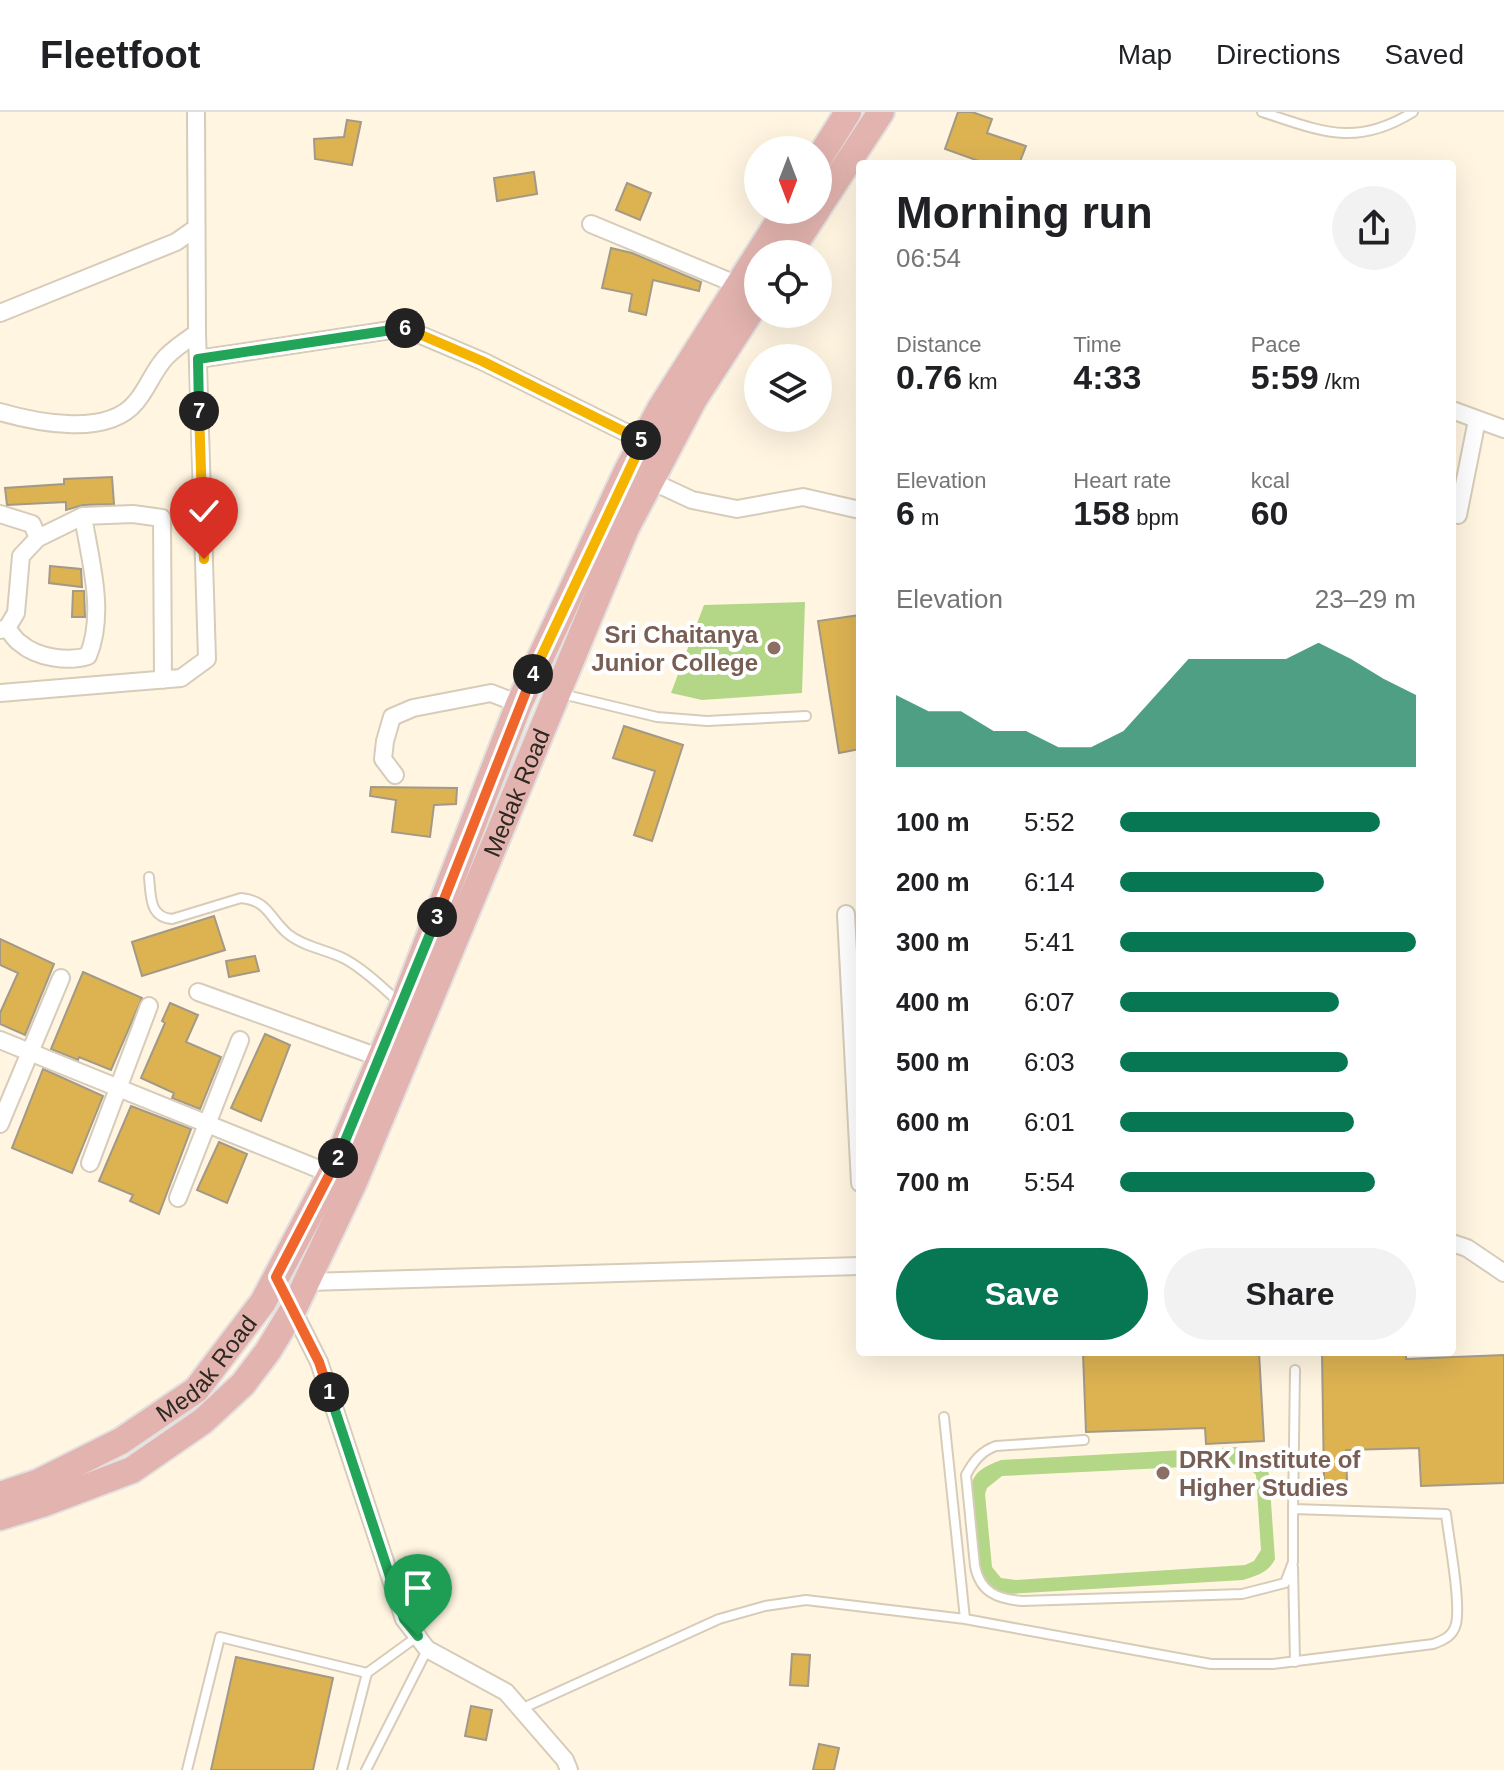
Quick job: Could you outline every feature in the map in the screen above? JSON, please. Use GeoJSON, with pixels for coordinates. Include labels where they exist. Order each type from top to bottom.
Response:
{"type":"FeatureCollection","features":[{"type":"Feature","properties":{"kind":"main road"},"geometry":{"type":"LineString","coordinates":[[832,138],[848,112]]}},
{"type":"Feature","properties":{"kind":"main road"},"geometry":{"type":"LineString","coordinates":[[858,160],[881,112]]}},
{"type":"Feature","properties":{"kind":"main road"},"geometry":{"type":"LineString","coordinates":[[832,194],[852,173]]}},
{"type":"Feature","properties":{"kind":"main road","name":"Medak Road"},"geometry":{"type":"LineString","coordinates":[[0,1495],[39,1482],[121,1441],[196,1390],[263,1302],[331,1174],[403,1005],[519,704],[643,441],[660,409],[744,297]]}},
{"type":"Feature","properties":{"kind":"main road","name":"Medak Road"},"geometry":{"type":"LineString","coordinates":[[0,1517],[132,1470],[203,1421],[243,1384],[268,1351],[294,1308],[354,1182],[626,528],[744,300]]}},
{"type":"Feature","properties":{"kind":"street"},"geometry":{"type":"LineString","coordinates":[[0,693],[181,678],[207,659],[197,333],[196,112]]}},
{"type":"Feature","properties":{"kind":"street"},"geometry":{"type":"LineString","coordinates":[[591,224],[744,290]]}},
{"type":"Feature","properties":{"kind":"street"},"geometry":{"type":"LineString","coordinates":[[0,313],[176,242],[196,228]]}},
{"type":"Feature","properties":{"kind":"street"},"geometry":{"type":"LineString","coordinates":[[198,359],[404,328],[482,361],[643,441]]}},
{"type":"Feature","properties":{"kind":"street"},"geometry":{"type":"LineString","coordinates":[[0,412],[51,423],[108,421],[135,403],[168,356],[197,333]]}},
{"type":"Feature","properties":{"kind":"street"},"geometry":{"type":"LineString","coordinates":[[1456,412],[1504,429]]}},
{"type":"Feature","properties":{"kind":"street"},"geometry":{"type":"LineString","coordinates":[[1458,515],[1477,420]]}},
{"type":"Feature","properties":{"kind":"street"},"geometry":{"type":"LineString","coordinates":[[651,481],[692,500],[737,509],[803,497],[856,509]]}},
{"type":"Feature","properties":{"kind":"street"},"geometry":{"type":"LineString","coordinates":[[0,514],[32,524],[38,538]]}},
{"type":"Feature","properties":{"kind":"street"},"geometry":{"type":"LineString","coordinates":[[83,516],[96,597],[95,640],[88,656],[55,658],[21,645],[4,629],[16,613],[21,556],[38,538],[83,516],[133,514],[162,518],[163,680]]}},
{"type":"Feature","properties":{"kind":"street"},"geometry":{"type":"LineString","coordinates":[[395,775],[383,759],[392,717],[413,708],[491,693],[519,704]]}},
{"type":"Feature","properties":{"kind":"street"},"geometry":{"type":"LineString","coordinates":[[846,914],[856,1106]]}},
{"type":"Feature","properties":{"kind":"street"},"geometry":{"type":"LineString","coordinates":[[0,1124],[61,978]]}},
{"type":"Feature","properties":{"kind":"street"},"geometry":{"type":"LineString","coordinates":[[198,992],[381,1058]]}},
{"type":"Feature","properties":{"kind":"street"},"geometry":{"type":"LineString","coordinates":[[90,1163],[149,1006]]}},
{"type":"Feature","properties":{"kind":"street"},"geometry":{"type":"LineString","coordinates":[[0,1040],[331,1174]]}},
{"type":"Feature","properties":{"kind":"street"},"geometry":{"type":"LineString","coordinates":[[178,1198],[240,1040]]}},
{"type":"Feature","properties":{"kind":"street"},"geometry":{"type":"LineString","coordinates":[[1456,1244],[1467,1248],[1504,1273]]}},
{"type":"Feature","properties":{"kind":"street"},"geometry":{"type":"LineString","coordinates":[[307,1282],[856,1266]]}},
{"type":"Feature","properties":{"kind":"street"},"geometry":{"type":"LineString","coordinates":[[276,1277],[319,1362],[404,1619],[422,1642],[506,1692],[565,1760],[569,1770]]}},
{"type":"Feature","properties":{"kind":"lane"},"geometry":{"type":"LineString","coordinates":[[1262,112],[1306,127],[1358,135],[1396,122],[1413,112]]}},
{"type":"Feature","properties":{"kind":"lane"},"geometry":{"type":"LineString","coordinates":[[558,693],[669,718],[707,721],[806,716]]}},
{"type":"Feature","properties":{"kind":"lane"},"geometry":{"type":"LineString","coordinates":[[149,877],[155,913],[163,918],[172,919],[227,900],[241,898],[260,902],[289,935],[344,958],[403,1005]]}},
{"type":"Feature","properties":{"kind":"lane"},"geometry":{"type":"LineString","coordinates":[[1295,1370],[1295,1662]]}},
{"type":"Feature","properties":{"kind":"lane"},"geometry":{"type":"LineString","coordinates":[[944,1417],[965,1619]]}},
{"type":"Feature","properties":{"kind":"lane"},"geometry":{"type":"LineString","coordinates":[[1084,1440],[996,1446],[986,1449],[972,1464],[966,1475],[975,1566],[977,1578],[985,1589],[1003,1599],[1022,1601],[1242,1594],[1285,1583],[1293,1562]]}},
{"type":"Feature","properties":{"kind":"lane"},"geometry":{"type":"LineString","coordinates":[[521,1709],[719,1619],[765,1606],[806,1600],[965,1619],[1211,1664],[1295,1662],[1433,1644],[1447,1639],[1456,1626],[1457,1608],[1446,1514],[1293,1509],[1293,1513]]}},
{"type":"Feature","properties":{"kind":"lane"},"geometry":{"type":"LineString","coordinates":[[187,1770],[220,1637],[367,1673],[422,1642]]}},
{"type":"Feature","properties":{"kind":"lane"},"geometry":{"type":"LineString","coordinates":[[366,1770],[422,1642]]}},
{"type":"Feature","properties":{"kind":"lane"},"geometry":{"type":"LineString","coordinates":[[342,1770],[367,1673]]}},
{"type":"Feature","properties":{"kind":"green space"},"geometry":{"type":"Polygon","coordinates":[[[805,602],[802,693],[702,700],[671,693],[704,605],[805,602]]]}},
{"type":"Feature","properties":{"kind":"green space"},"geometry":{"type":"Polygon","coordinates":[[[1238,1447],[1262,1457],[1269,1474],[1275,1559],[1266,1570],[1243,1580],[1009,1594],[989,1587],[978,1556],[971,1490],[974,1478],[980,1471],[1001,1460],[1238,1447]],[[1245,1464],[1002,1476],[987,1488],[985,1494],[992,1567],[1001,1578],[1016,1580],[1245,1565],[1254,1561],[1261,1550],[1256,1475],[1245,1464]]]}},
{"type":"Feature","properties":{"kind":"building"},"geometry":{"type":"Polygon","coordinates":[[[958,112],[972,112],[992,119],[987,133],[1026,146],[1021,160],[976,160],[945,149],[958,112]]]}},
{"type":"Feature","properties":{"kind":"building"},"geometry":{"type":"Polygon","coordinates":[[[347,120],[361,122],[352,165],[315,159],[314,139],[344,137],[347,120]]]}},
{"type":"Feature","properties":{"kind":"building"},"geometry":{"type":"Polygon","coordinates":[[[534,172],[537,194],[497,201],[494,178],[534,172]]]}},
{"type":"Feature","properties":{"kind":"building"},"geometry":{"type":"Polygon","coordinates":[[[627,183],[651,193],[640,220],[616,210],[627,183]]]}},
{"type":"Feature","properties":{"kind":"building"},"geometry":{"type":"Polygon","coordinates":[[[611,248],[632,253],[701,282],[699,291],[653,280],[646,315],[629,311],[632,294],[602,288],[611,248]]]}},
{"type":"Feature","properties":{"kind":"building"},"geometry":{"type":"Polygon","coordinates":[[[112,477],[114,504],[83,505],[66,510],[66,502],[7,505],[5,488],[64,484],[64,479],[112,477]]]}},
{"type":"Feature","properties":{"kind":"building"},"geometry":{"type":"Polygon","coordinates":[[[50,566],[81,569],[82,587],[49,583],[50,566]]]}},
{"type":"Feature","properties":{"kind":"building"},"geometry":{"type":"Polygon","coordinates":[[[73,591],[84,591],[85,617],[72,617],[73,591]]]}},
{"type":"Feature","properties":{"kind":"building"},"geometry":{"type":"Polygon","coordinates":[[[856,616],[856,750],[839,753],[818,621],[856,616]]]}},
{"type":"Feature","properties":{"kind":"building"},"geometry":{"type":"Polygon","coordinates":[[[624,726],[683,745],[652,841],[634,835],[655,771],[613,758],[624,726]]]}},
{"type":"Feature","properties":{"kind":"building"},"geometry":{"type":"Polygon","coordinates":[[[371,787],[457,788],[456,804],[434,805],[430,837],[392,832],[396,800],[370,796],[371,787]]]}},
{"type":"Feature","properties":{"kind":"building"},"geometry":{"type":"Polygon","coordinates":[[[214,916],[225,950],[142,976],[132,942],[214,916]]]}},
{"type":"Feature","properties":{"kind":"building"},"geometry":{"type":"Polygon","coordinates":[[[0,939],[54,964],[25,1035],[0,1024],[0,1013],[18,973],[0,965],[0,939]]]}},
{"type":"Feature","properties":{"kind":"building"},"geometry":{"type":"Polygon","coordinates":[[[255,956],[259,971],[229,977],[226,961],[255,956]]]}},
{"type":"Feature","properties":{"kind":"building"},"geometry":{"type":"Polygon","coordinates":[[[83,972],[142,998],[111,1070],[51,1049],[83,972]]]}},
{"type":"Feature","properties":{"kind":"building"},"geometry":{"type":"Polygon","coordinates":[[[170,1003],[198,1015],[186,1042],[221,1057],[200,1109],[172,1098],[174,1093],[141,1078],[165,1023],[162,1021],[170,1003]]]}},
{"type":"Feature","properties":{"kind":"building"},"geometry":{"type":"Polygon","coordinates":[[[265,1034],[290,1045],[261,1121],[231,1108],[265,1034]]]}},
{"type":"Feature","properties":{"kind":"building"},"geometry":{"type":"Polygon","coordinates":[[[43,1069],[103,1096],[72,1173],[12,1148],[43,1069]]]}},
{"type":"Feature","properties":{"kind":"building"},"geometry":{"type":"Polygon","coordinates":[[[131,1106],[191,1129],[159,1214],[130,1201],[133,1195],[99,1181],[131,1106]]]}},
{"type":"Feature","properties":{"kind":"building"},"geometry":{"type":"Polygon","coordinates":[[[219,1142],[247,1154],[227,1203],[197,1190],[219,1142]]]}},
{"type":"Feature","properties":{"kind":"building"},"geometry":{"type":"Polygon","coordinates":[[[1504,1355],[1504,1483],[1421,1486],[1419,1448],[1346,1450],[1347,1481],[1324,1482],[1322,1356],[1406,1356],[1406,1359],[1504,1355]]]}},
{"type":"Feature","properties":{"kind":"building"},"geometry":{"type":"Polygon","coordinates":[[[1083,1356],[1259,1356],[1264,1441],[1206,1444],[1205,1428],[1086,1432],[1083,1356]]]}},
{"type":"Feature","properties":{"kind":"building"},"geometry":{"type":"Polygon","coordinates":[[[792,1654],[810,1655],[808,1686],[790,1685],[792,1654]]]}},
{"type":"Feature","properties":{"kind":"building"},"geometry":{"type":"Polygon","coordinates":[[[236,1657],[333,1678],[313,1770],[211,1770],[236,1657]]]}},
{"type":"Feature","properties":{"kind":"building"},"geometry":{"type":"Polygon","coordinates":[[[471,1706],[492,1710],[486,1740],[465,1736],[471,1706]]]}},
{"type":"Feature","properties":{"kind":"building"},"geometry":{"type":"Polygon","coordinates":[[[819,1744],[839,1748],[834,1770],[813,1770],[819,1744]]]}},
{"type":"Feature","properties":{"kind":"place","name":"Sri Chaitanya Junior College"},"geometry":{"type":"Point","coordinates":[774,648]}},
{"type":"Feature","properties":{"kind":"place","name":"DRK Institute of Higher Studies"},"geometry":{"type":"Point","coordinates":[1163,1473]}},
{"type":"Feature","properties":{"kind":"route"},"geometry":{"type":"LineString","coordinates":[[204,559],[198,359],[404,328],[482,361],[643,441],[519,704],[403,1005],[331,1174],[276,1277],[319,1362],[404,1619],[418,1636]]}}]}
